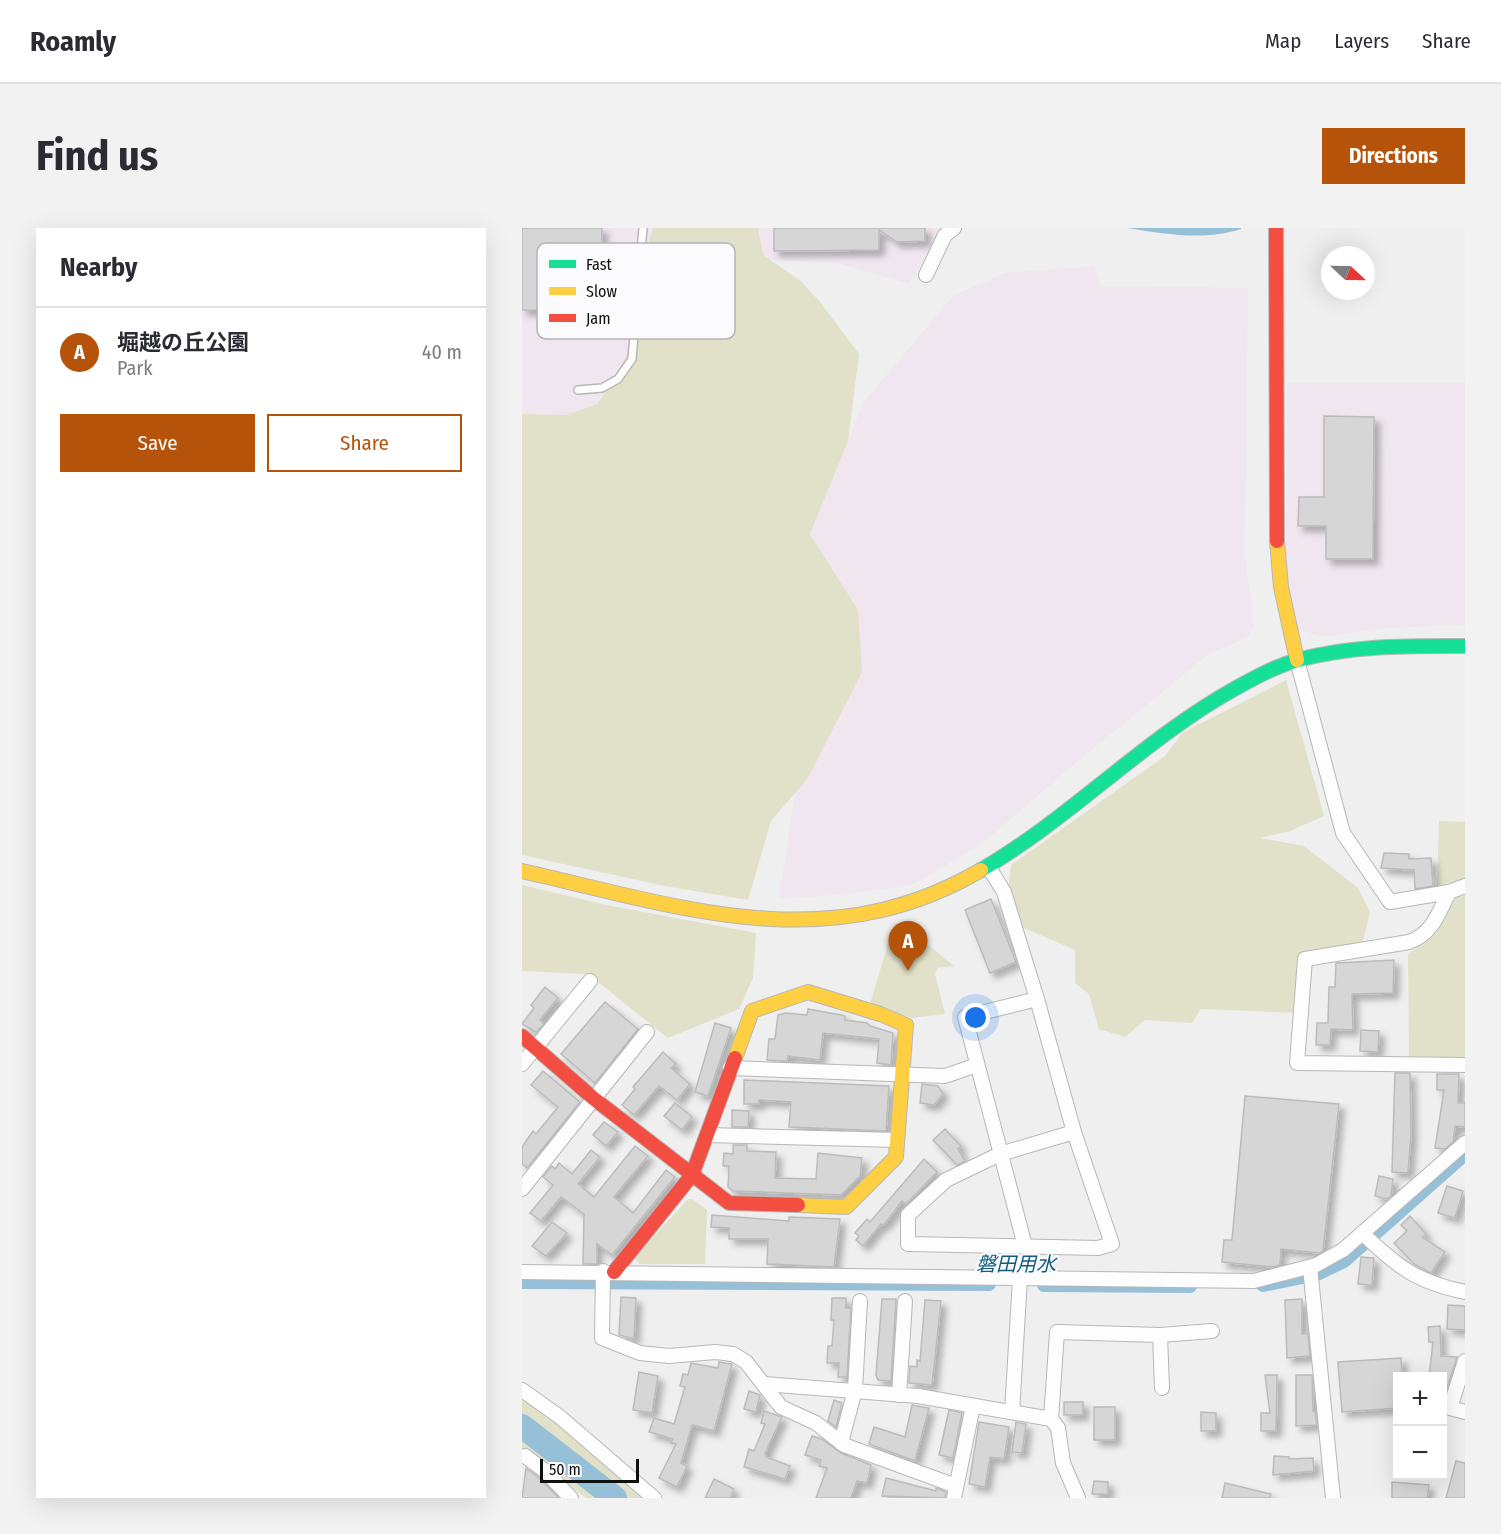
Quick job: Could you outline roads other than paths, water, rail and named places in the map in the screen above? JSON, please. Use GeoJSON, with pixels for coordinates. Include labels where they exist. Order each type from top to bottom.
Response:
{"type":"FeatureCollection","features":[{"type":"Feature","properties":{"kind":"street"},"geometry":{"type":"LineString","coordinates":[[926,275],[945,235],[954,228]]}},
{"type":"Feature","properties":{"kind":"street"},"geometry":{"type":"LineString","coordinates":[[1276,228],[1277,547],[1281,587],[1297,660],[1343,833],[1390,902],[1449,892],[1465,886]]}},
{"type":"Feature","properties":{"kind":"street"},"geometry":{"type":"LineString","coordinates":[[522,871],[715,914],[769,922],[823,920],[873,912],[932,894],[988,866],[1015,849],[1162,732],[1217,696],[1297,660],[1338,650],[1371,647],[1465,646]]}},
{"type":"Feature","properties":{"kind":"street"},"geometry":{"type":"LineString","coordinates":[[988,866],[1004,892],[1074,1132],[1112,1244],[1098,1248],[908,1244],[908,1215],[946,1180],[1000,1154],[1074,1132]]}},
{"type":"Feature","properties":{"kind":"street"},"geometry":{"type":"LineString","coordinates":[[1449,892],[1431,927],[1423,937],[1409,942],[1305,959],[1297,1063],[1465,1065]]}},
{"type":"Feature","properties":{"kind":"street"},"geometry":{"type":"LineString","coordinates":[[522,1064],[590,981]]}},
{"type":"Feature","properties":{"kind":"street"},"geometry":{"type":"LineString","coordinates":[[522,1036],[593,1098],[692,1175],[729,1203],[846,1207],[896,1157],[906,1025],[880,1014],[808,992],[752,1011],[692,1175],[605,1277],[602,1338],[640,1353],[669,1356],[715,1352],[733,1354],[746,1362],[781,1407],[816,1423],[841,1443],[955,1492],[973,1406]]}},
{"type":"Feature","properties":{"kind":"street"},"geometry":{"type":"LineString","coordinates":[[1025,1246],[965,1017],[1037,999]]}},
{"type":"Feature","properties":{"kind":"street"},"geometry":{"type":"LineString","coordinates":[[522,1189],[647,1032]]}},
{"type":"Feature","properties":{"kind":"street"},"geometry":{"type":"LineString","coordinates":[[730,1068],[903,1072],[945,1076],[978,1065]]}},
{"type":"Feature","properties":{"kind":"street"},"geometry":{"type":"LineString","coordinates":[[707,1134],[897,1140]]}},
{"type":"Feature","properties":{"kind":"street"},"geometry":{"type":"LineString","coordinates":[[522,1272],[605,1277],[1254,1281],[1310,1267],[1343,1250],[1465,1143]]}},
{"type":"Feature","properties":{"kind":"street"},"geometry":{"type":"LineString","coordinates":[[1362,1233],[1392,1261],[1420,1280],[1465,1292]]}},
{"type":"Feature","properties":{"kind":"street"},"geometry":{"type":"LineString","coordinates":[[1310,1267],[1334,1498]]}},
{"type":"Feature","properties":{"kind":"street"},"geometry":{"type":"LineString","coordinates":[[1012,1412],[1020,1278]]}},
{"type":"Feature","properties":{"kind":"street"},"geometry":{"type":"LineString","coordinates":[[841,1443],[855,1390],[860,1301]]}},
{"type":"Feature","properties":{"kind":"street"},"geometry":{"type":"LineString","coordinates":[[899,1395],[905,1301]]}},
{"type":"Feature","properties":{"kind":"street"},"geometry":{"type":"LineString","coordinates":[[1078,1498],[1063,1463],[1058,1428],[1051,1419],[1057,1332],[1160,1335],[1212,1331]]}},
{"type":"Feature","properties":{"kind":"street"},"geometry":{"type":"LineString","coordinates":[[1160,1335],[1162,1388]]}},
{"type":"Feature","properties":{"kind":"street"},"geometry":{"type":"LineString","coordinates":[[1465,1361],[1450,1408],[1465,1412]]}},
{"type":"Feature","properties":{"kind":"street"},"geometry":{"type":"LineString","coordinates":[[764,1384],[899,1395],[1051,1419]]}},
{"type":"Feature","properties":{"kind":"street"},"geometry":{"type":"LineString","coordinates":[[522,1390],[560,1417],[654,1498]]}},
{"type":"Feature","properties":{"kind":"street"},"geometry":{"type":"LineString","coordinates":[[525,1456],[545,1471],[571,1498]]}},
{"type":"Feature","properties":{"kind":"lane"},"geometry":{"type":"LineString","coordinates":[[642,243],[643,228]]}},
{"type":"Feature","properties":{"kind":"lane"},"geometry":{"type":"LineString","coordinates":[[578,390],[602,388],[618,379],[632,359],[634,339]]}},
{"type":"Feature","properties":{"kind":"water"},"geometry":{"type":"Polygon","coordinates":[[[1127,228],[1241,228],[1241,229],[1199,236],[1127,228]]]}},
{"type":"Feature","properties":{"kind":"waterway","name":"磐田用水"},"geometry":{"type":"LineString","coordinates":[[1263,1285],[1317,1274],[1344,1261],[1465,1154]]}},
{"type":"Feature","properties":{"kind":"waterway","name":"磐田用水"},"geometry":{"type":"LineString","coordinates":[[522,1282],[989,1284]]}},
{"type":"Feature","properties":{"kind":"waterway","name":"磐田用水"},"geometry":{"type":"LineString","coordinates":[[1044,1285],[1190,1286]]}},
{"type":"Feature","properties":{"kind":"waterway"},"geometry":{"type":"LineString","coordinates":[[522,1426],[615,1498]]}},
{"type":"Feature","properties":{"kind":"place","name":"堀越の丘公園"},"geometry":{"type":"Point","coordinates":[908,971]}}]}
